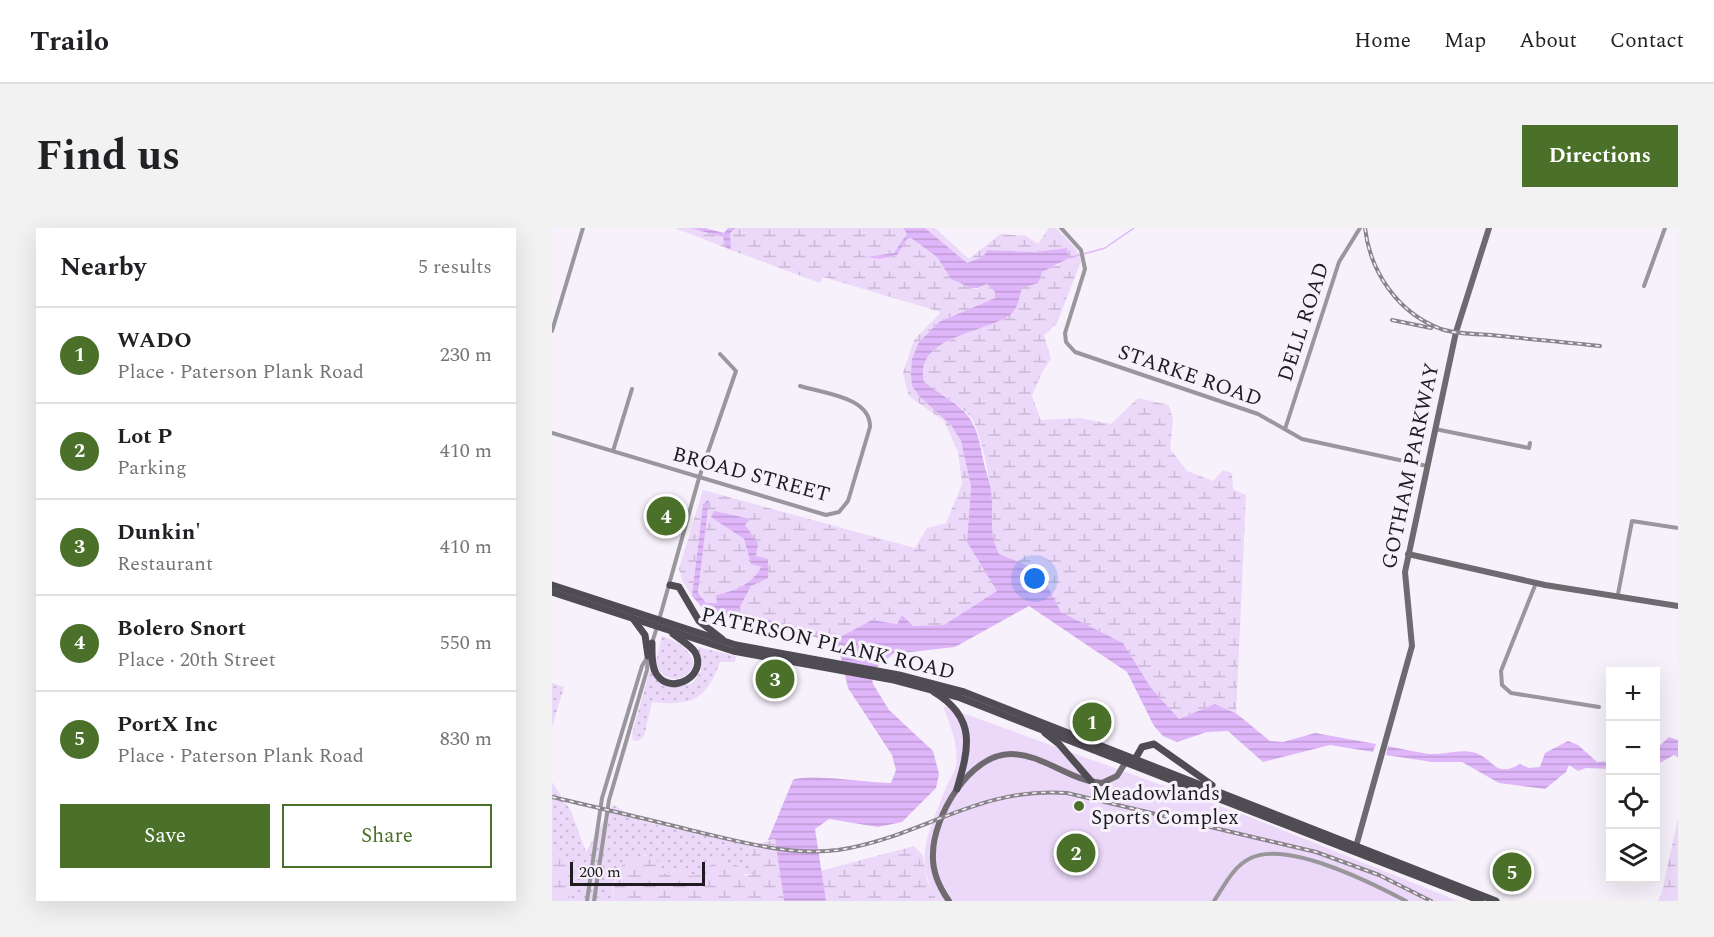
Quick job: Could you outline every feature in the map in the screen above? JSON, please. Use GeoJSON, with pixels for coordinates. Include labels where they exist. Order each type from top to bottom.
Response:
{"type":"FeatureCollection","features":[{"type":"Feature","properties":{"kind":"main road","name":"PATERSON PLANK ROAD"},"geometry":{"type":"LineString","coordinates":[[552,585],[658,624],[669,631],[733,651],[838,667],[964,692],[1355,848],[1496,901]]}},
{"type":"Feature","properties":{"kind":"main road"},"geometry":{"type":"LineString","coordinates":[[670,585],[675,585],[681,590],[701,623],[728,643]]}},
{"type":"Feature","properties":{"kind":"main road","name":"PATERSON PLANK ROAD"},"geometry":{"type":"LineString","coordinates":[[552,592],[632,619],[838,667]]}},
{"type":"Feature","properties":{"kind":"main road"},"geometry":{"type":"LineString","coordinates":[[632,619],[645,635],[648,656]]}},
{"type":"Feature","properties":{"kind":"main road"},"geometry":{"type":"LineString","coordinates":[[652,643],[654,668],[658,677],[674,684],[688,680],[696,668],[696,654],[669,631]]}},
{"type":"Feature","properties":{"kind":"main road","name":"PATERSON PLANK ROAD"},"geometry":{"type":"LineString","coordinates":[[877,674],[974,702],[1221,792],[1481,901]]}},
{"type":"Feature","properties":{"kind":"main road"},"geometry":{"type":"LineString","coordinates":[[927,687],[952,704],[964,724],[967,752],[957,789]]}},
{"type":"Feature","properties":{"kind":"main road"},"geometry":{"type":"LineString","coordinates":[[1036,726],[1057,742],[1091,781]]}},
{"type":"Feature","properties":{"kind":"main road"},"geometry":{"type":"LineString","coordinates":[[1131,760],[1144,745],[1156,745],[1221,792]]}},
{"type":"Feature","properties":{"kind":"street"},"geometry":{"type":"LineString","coordinates":[[552,331],[584,228]]}},
{"type":"Feature","properties":{"kind":"street","name":"STARKE ROAD"},"geometry":{"type":"LineString","coordinates":[[1061,228],[1077,245],[1085,263],[1065,333],[1066,342],[1071,349],[1258,414],[1302,439],[1428,466]]}},
{"type":"Feature","properties":{"kind":"street","name":"DELL ROAD"},"geometry":{"type":"LineString","coordinates":[[1285,429],[1339,262],[1360,228]]}},
{"type":"Feature","properties":{"kind":"street","name":"GOTHAM PARKWAY"},"geometry":{"type":"LineString","coordinates":[[1355,848],[1412,646],[1412,630],[1404,580],[1408,554],[1460,317],[1489,228]]}},
{"type":"Feature","properties":{"kind":"street"},"geometry":{"type":"LineString","coordinates":[[1644,286],[1665,228]]}},
{"type":"Feature","properties":{"kind":"street"},"geometry":{"type":"LineString","coordinates":[[587,901],[607,777],[670,585],[699,478],[736,371],[720,354]]}},
{"type":"Feature","properties":{"kind":"street","name":"BROAD STREET"},"geometry":{"type":"LineString","coordinates":[[552,433],[826,515],[843,509],[848,501],[866,441],[869,417],[864,408],[856,403],[800,386]]}},
{"type":"Feature","properties":{"kind":"street"},"geometry":{"type":"LineString","coordinates":[[613,451],[632,389]]}},
{"type":"Feature","properties":{"kind":"street"},"geometry":{"type":"LineString","coordinates":[[1436,429],[1529,448],[1530,443]]}},
{"type":"Feature","properties":{"kind":"street"},"geometry":{"type":"LineString","coordinates":[[1618,594],[1632,521],[1678,528]]}},
{"type":"Feature","properties":{"kind":"street"},"geometry":{"type":"LineString","coordinates":[[1408,554],[1536,583],[1618,594],[1678,606]]}},
{"type":"Feature","properties":{"kind":"street"},"geometry":{"type":"LineString","coordinates":[[1536,583],[1501,671],[1502,685],[1511,693],[1599,707]]}},
{"type":"Feature","properties":{"kind":"street"},"geometry":{"type":"LineString","coordinates":[[594,901],[609,800],[647,670],[648,656]]}},
{"type":"Feature","properties":{"kind":"street"},"geometry":{"type":"LineString","coordinates":[[949,901],[935,876],[933,852],[936,832],[957,789],[980,764],[994,757],[1010,754],[1026,756],[1102,783],[1112,780],[1131,760]]}},
{"type":"Feature","properties":{"kind":"street"},"geometry":{"type":"LineString","coordinates":[[1214,901],[1240,864],[1254,856],[1269,853],[1284,855],[1348,874],[1406,901]]}},
{"type":"Feature","properties":{"kind":"street"},"geometry":{"type":"LineString","coordinates":[[590,882],[596,884]]}},
{"type":"Feature","properties":{"kind":"green space"},"geometry":{"type":"Polygon","coordinates":[[[675,228],[690,228],[723,237],[726,248],[675,228]]]}},
{"type":"Feature","properties":{"kind":"green space"},"geometry":{"type":"Polygon","coordinates":[[[736,228],[903,228],[908,234],[894,253],[867,257],[880,259],[897,255],[907,239],[911,238],[937,257],[951,279],[978,289],[987,284],[995,292],[995,298],[939,322],[919,342],[920,397],[951,425],[961,441],[971,487],[967,542],[998,591],[944,625],[912,626],[872,620],[840,637],[736,612],[751,586],[768,578],[755,556],[744,525],[749,520],[735,533],[744,539],[751,564],[761,567],[758,573],[748,583],[716,595],[718,603],[706,603],[698,590],[708,499],[703,504],[692,596],[683,582],[679,569],[703,490],[915,548],[927,528],[946,523],[962,484],[958,452],[944,421],[909,396],[903,373],[914,340],[941,312],[823,277],[820,283],[731,250],[730,233],[736,228]]]}},
{"type":"Feature","properties":{"kind":"green space"},"geometry":{"type":"Polygon","coordinates":[[[925,228],[935,228],[969,259],[1000,234],[1026,236],[1038,244],[1049,228],[1056,228],[1076,249],[1081,261],[1057,323],[1044,335],[1051,359],[1042,372],[1032,396],[1041,420],[1080,418],[1111,424],[1138,398],[1169,405],[1173,420],[1170,449],[1187,471],[1213,481],[1223,470],[1232,473],[1233,489],[1246,495],[1236,714],[1215,704],[1179,719],[1151,688],[1123,643],[1061,612],[1039,570],[999,554],[993,533],[988,471],[975,426],[963,409],[924,382],[924,367],[930,355],[941,345],[1010,314],[1024,286],[1038,274],[1059,265],[1066,249],[1035,252],[987,250],[983,257],[967,263],[925,228]]]}},
{"type":"Feature","properties":{"kind":"green space"},"geometry":{"type":"Polygon","coordinates":[[[662,636],[682,646],[692,658],[694,664],[690,671],[681,678],[675,679],[664,675],[655,665],[662,636]]]}},
{"type":"Feature","properties":{"kind":"green space"},"geometry":{"type":"Polygon","coordinates":[[[698,647],[736,656],[735,662],[720,662],[709,685],[695,698],[677,703],[652,702],[644,736],[638,741],[633,740],[632,734],[650,669],[659,679],[669,685],[680,686],[693,683],[701,671],[698,647]]]}},
{"type":"Feature","properties":{"kind":"green space"},"geometry":{"type":"Polygon","coordinates":[[[552,683],[564,687],[552,727],[552,683]]]}},
{"type":"Feature","properties":{"kind":"green space","name":"Meadowlands Sports Complex"},"geometry":{"type":"Polygon","coordinates":[[[943,706],[1250,817],[1458,901],[937,901],[926,872],[925,848],[944,791],[955,769],[957,758],[953,735],[943,706]]]}},
{"type":"Feature","properties":{"kind":"green space"},"geometry":{"type":"Polygon","coordinates":[[[552,782],[571,811],[586,852],[613,805],[641,821],[751,846],[754,874],[691,876],[682,870],[662,874],[646,855],[628,861],[618,870],[612,901],[569,901],[575,868],[552,850],[552,782]]]}},
{"type":"Feature","properties":{"kind":"green space"},"geometry":{"type":"Polygon","coordinates":[[[1678,818],[1678,901],[1658,901],[1662,892],[1678,818]]]}},
{"type":"Feature","properties":{"kind":"green space"},"geometry":{"type":"Polygon","coordinates":[[[775,839],[784,901],[612,901],[616,881],[623,864],[636,856],[657,860],[662,874],[683,870],[691,876],[706,874],[714,859],[739,866],[745,876],[753,874],[751,846],[775,839]]]}},
{"type":"Feature","properties":{"kind":"green space"},"geometry":{"type":"Polygon","coordinates":[[[914,846],[923,856],[927,880],[937,901],[826,901],[820,871],[914,846]]]}},
{"type":"Feature","properties":{"kind":"green space"},"geometry":{"type":"Polygon","coordinates":[[[552,850],[575,868],[569,901],[552,901],[552,850]]]}},
{"type":"Feature","properties":{"kind":"shaded area"},"geometry":{"type":"Polygon","coordinates":[[[690,228],[705,228],[724,233],[728,228],[736,228],[730,233],[731,250],[726,248],[723,237],[690,228]]]}},
{"type":"Feature","properties":{"kind":"shaded area"},"geometry":{"type":"Polygon","coordinates":[[[903,228],[925,228],[967,263],[983,257],[987,250],[1035,252],[1067,248],[1069,258],[1042,272],[1038,283],[1022,288],[1017,306],[1011,314],[941,345],[930,354],[924,366],[924,382],[965,412],[976,430],[991,488],[993,533],[999,554],[1039,570],[1061,612],[1123,643],[1151,688],[1179,719],[1215,704],[1237,714],[1270,741],[1283,742],[1315,733],[1376,744],[1373,752],[1330,745],[1263,762],[1228,731],[1207,732],[1177,742],[1163,736],[1154,726],[1127,672],[1029,606],[955,647],[893,654],[871,672],[873,684],[889,710],[933,751],[939,774],[936,788],[902,822],[878,827],[829,819],[815,829],[826,901],[784,901],[775,839],[768,840],[793,780],[824,778],[891,783],[896,770],[892,755],[848,688],[841,658],[832,641],[705,611],[692,596],[703,504],[709,499],[698,592],[706,603],[717,603],[716,595],[748,583],[761,567],[751,564],[744,539],[711,517],[714,511],[750,519],[745,525],[758,543],[756,556],[768,559],[768,578],[751,586],[737,612],[840,637],[872,620],[897,624],[902,615],[913,626],[944,625],[997,591],[967,542],[971,487],[961,441],[951,425],[920,397],[912,386],[911,374],[912,359],[919,342],[939,322],[995,298],[995,292],[987,284],[971,288],[951,279],[937,257],[911,238],[907,239],[897,255],[880,259],[866,257],[894,253],[907,234],[903,228]]]}},
{"type":"Feature","properties":{"kind":"shaded area"},"geometry":{"type":"Polygon","coordinates":[[[1669,737],[1678,740],[1678,757],[1674,755],[1660,763],[1660,745],[1669,737]]]}},
{"type":"Feature","properties":{"kind":"shaded area"},"geometry":{"type":"Polygon","coordinates":[[[1568,741],[1578,745],[1597,762],[1606,761],[1606,769],[1586,768],[1578,771],[1569,765],[1566,772],[1545,789],[1499,783],[1462,762],[1432,762],[1386,755],[1388,746],[1429,754],[1470,752],[1483,756],[1500,769],[1505,769],[1520,764],[1529,768],[1540,767],[1545,753],[1568,741]]]}},
{"type":"Feature","properties":{"kind":"waterway"},"geometry":{"type":"LineString","coordinates":[[1069,258],[1105,248],[1134,228]]}},
{"type":"Feature","properties":{"kind":"railway"},"geometry":{"type":"LineString","coordinates":[[1365,228],[1373,260],[1389,289],[1399,302],[1426,322],[1441,329],[1459,333],[1600,346]]}},
{"type":"Feature","properties":{"kind":"railway"},"geometry":{"type":"LineString","coordinates":[[1392,320],[1431,328]]}},
{"type":"Feature","properties":{"kind":"railway"},"geometry":{"type":"LineString","coordinates":[[552,797],[748,843],[784,850],[820,851],[868,844],[950,814],[1006,797],[1035,793],[1067,793],[1316,852],[1379,875],[1431,901]]}},
{"type":"Feature","properties":{"kind":"place","name":"Bolero Snort"},"geometry":{"type":"Point","coordinates":[666,516]}},
{"type":"Feature","properties":{"kind":"place","name":"Dunkin'"},"geometry":{"type":"Point","coordinates":[775,679]}},
{"type":"Feature","properties":{"kind":"place","name":"WADO"},"geometry":{"type":"Point","coordinates":[1092,722]}},
{"type":"Feature","properties":{"kind":"place","name":"Meadowlands Sports Complex"},"geometry":{"type":"Point","coordinates":[1079,806]}},
{"type":"Feature","properties":{"kind":"place","name":"Lot P"},"geometry":{"type":"Point","coordinates":[1076,853]}},
{"type":"Feature","properties":{"kind":"place","name":"PortX Inc"},"geometry":{"type":"Point","coordinates":[1512,872]}}]}
